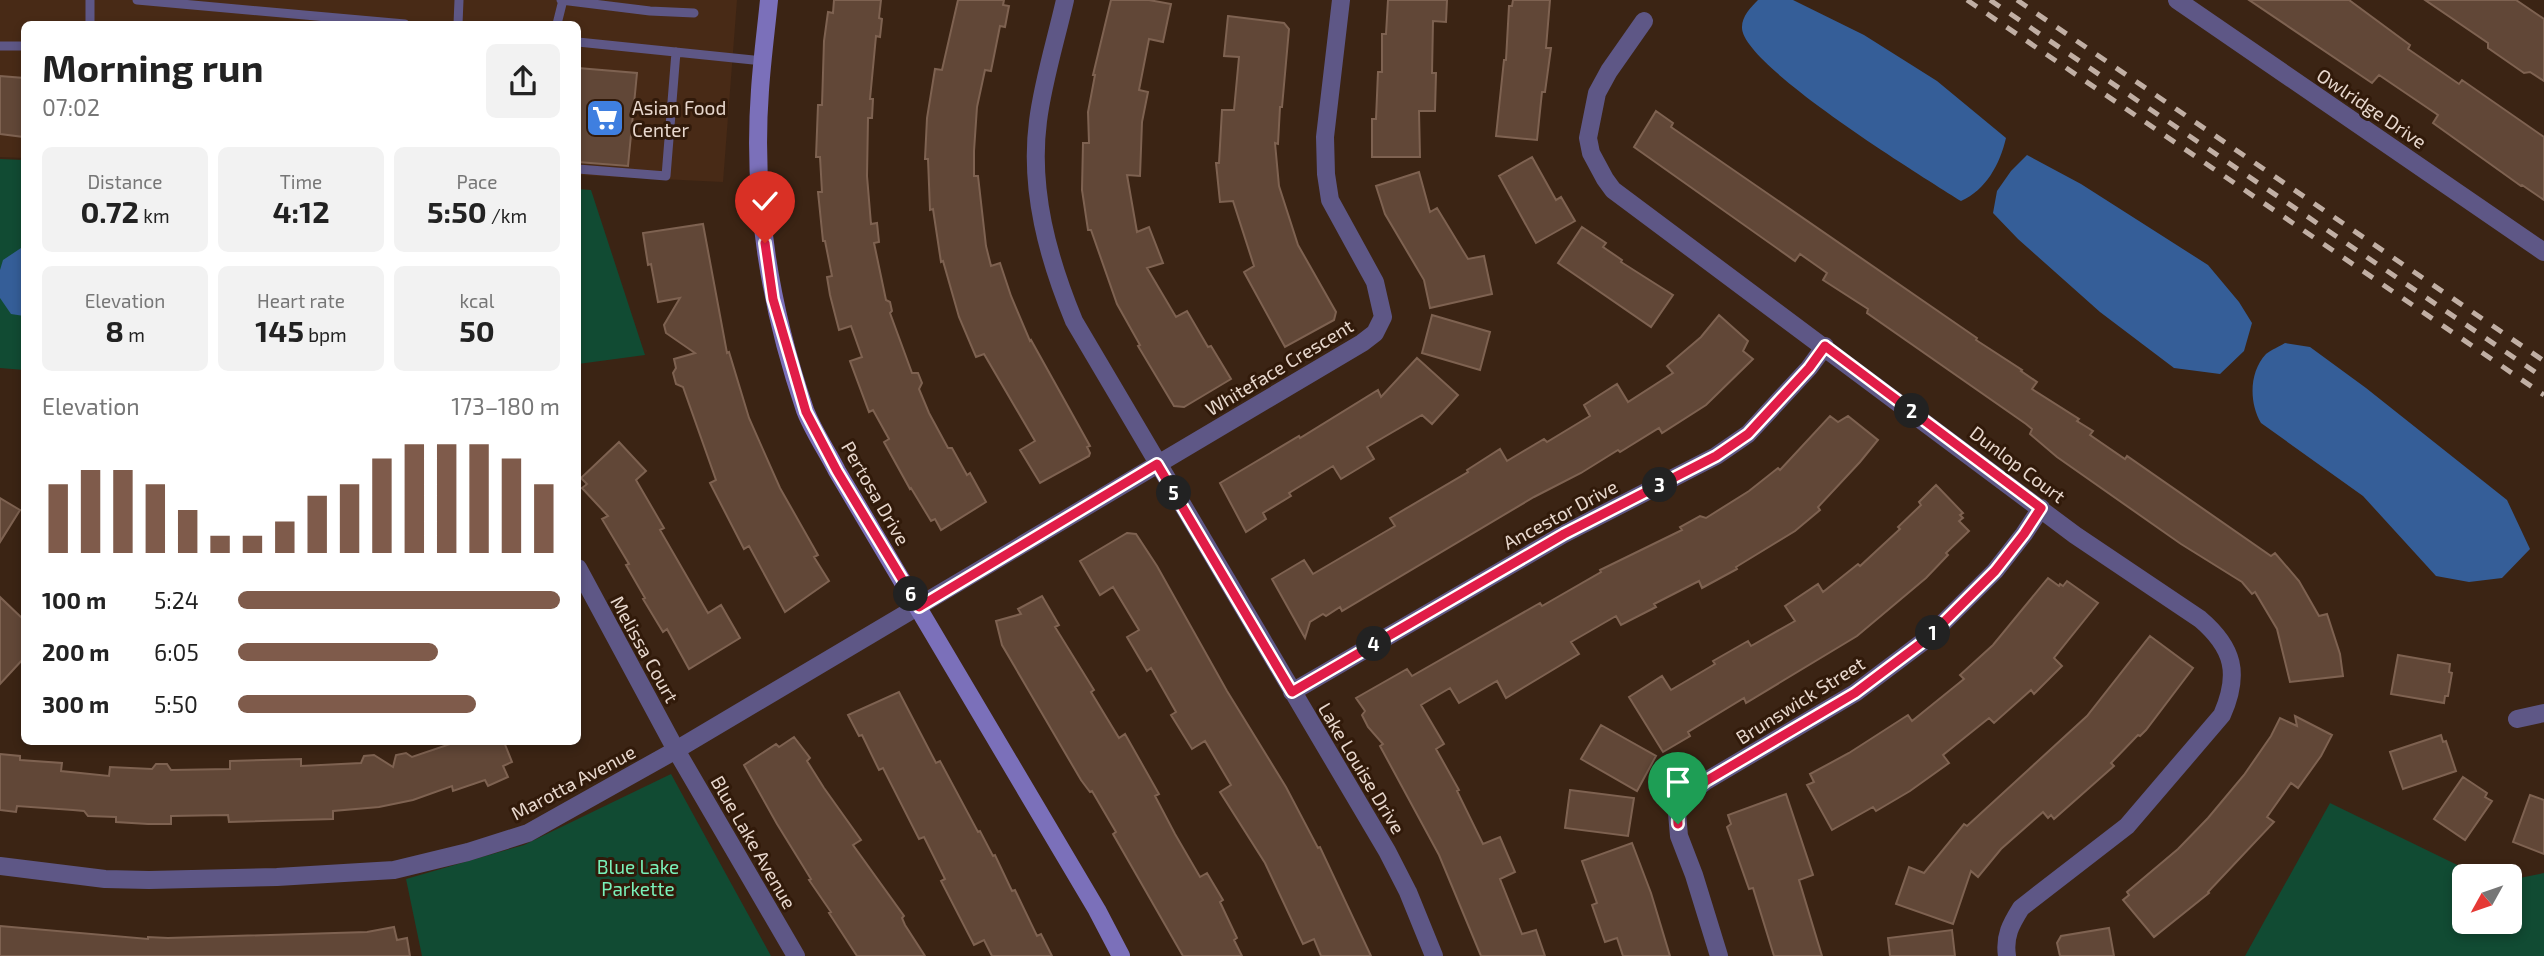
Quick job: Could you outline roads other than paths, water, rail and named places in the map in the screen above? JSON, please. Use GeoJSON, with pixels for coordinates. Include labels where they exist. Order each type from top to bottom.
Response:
{"type":"FeatureCollection","features":[{"type":"Feature","properties":{"kind":"street","name":"Pertosa Drive"},"geometry":{"type":"LineString","coordinates":[[769,0],[760,91],[759,167],[765,243],[773,299],[806,412],[837,471],[1097,910],[1121,956]]}},
{"type":"Feature","properties":{"kind":"street"},"geometry":{"type":"LineString","coordinates":[[1065,0],[1038,122],[1037,177],[1043,232],[1057,279],[1074,321],[1157,464]]}},
{"type":"Feature","properties":{"kind":"street","name":"Whiteface Crescent"},"geometry":{"type":"LineString","coordinates":[[919,607],[1375,333],[1384,317],[1376,282],[1330,200],[1326,174],[1325,137],[1341,0]]}},
{"type":"Feature","properties":{"kind":"street","name":"Owlridge Drive"},"geometry":{"type":"LineString","coordinates":[[2177,0],[2544,252]]}},
{"type":"Feature","properties":{"kind":"street","name":"Dunlop Court"},"geometry":{"type":"LineString","coordinates":[[1644,20],[1597,93],[1588,138],[1591,153],[1605,179],[1626,200],[2075,535],[2212,630],[2228,655],[2232,685],[2231,695],[2222,715],[2127,826],[2021,908],[2006,937],[2007,956]]}},
{"type":"Feature","properties":{"kind":"street","name":"Ancestor Drive"},"geometry":{"type":"LineString","coordinates":[[1292,692],[1564,534],[1716,456],[1748,434],[1809,368],[1825,346]]}},
{"type":"Feature","properties":{"kind":"street","name":"Lake Louise Drive"},"geometry":{"type":"LineString","coordinates":[[1157,464],[1395,865],[1434,956]]}},
{"type":"Feature","properties":{"kind":"street","name":"Brunswick Street"},"geometry":{"type":"LineString","coordinates":[[1719,956],[1679,836],[1677,813],[1688,795],[1706,781],[1855,693],[1928,638],[1995,571],[2041,508]]}},
{"type":"Feature","properties":{"kind":"street","name":"Melissa Court"},"geometry":{"type":"LineString","coordinates":[[581,574],[676,750]]}},
{"type":"Feature","properties":{"kind":"street","name":"Marotta Avenue"},"geometry":{"type":"LineString","coordinates":[[0,866],[105,879],[277,877],[394,870],[468,852],[528,833],[676,750],[919,607]]}},
{"type":"Feature","properties":{"kind":"street"},"geometry":{"type":"LineString","coordinates":[[2517,719],[2544,713]]}},
{"type":"Feature","properties":{"kind":"street","name":"Blue Lake Avenue"},"geometry":{"type":"LineString","coordinates":[[676,750],[796,956]]}},
{"type":"Feature","properties":{"kind":"lane"},"geometry":{"type":"LineString","coordinates":[[90,0],[90,21]]}},
{"type":"Feature","properties":{"kind":"lane"},"geometry":{"type":"LineString","coordinates":[[137,0],[374,21]]}},
{"type":"Feature","properties":{"kind":"lane"},"geometry":{"type":"LineString","coordinates":[[458,21],[459,0]]}},
{"type":"Feature","properties":{"kind":"lane"},"geometry":{"type":"LineString","coordinates":[[558,21],[562,0],[634,4],[694,13]]}},
{"type":"Feature","properties":{"kind":"lane"},"geometry":{"type":"LineString","coordinates":[[581,42],[763,61]]}},
{"type":"Feature","properties":{"kind":"lane"},"geometry":{"type":"LineString","coordinates":[[0,46],[21,46]]}},
{"type":"Feature","properties":{"kind":"lane"},"geometry":{"type":"LineString","coordinates":[[581,169],[666,176],[676,52]]}},
{"type":"Feature","properties":{"kind":"water"},"geometry":{"type":"Polygon","coordinates":[[[1758,0],[1793,0],[1864,35],[1937,81],[2006,138],[1996,166],[1985,183],[1961,201],[1875,146],[1801,93],[1770,67],[1749,44],[1742,23],[1747,12],[1758,0]]]}},
{"type":"Feature","properties":{"kind":"water"},"geometry":{"type":"Polygon","coordinates":[[[2027,155],[2081,184],[2208,265],[2239,302],[2252,323],[2244,351],[2220,374],[2174,368],[2100,312],[2018,239],[1993,213],[1997,191],[2027,155]]]}},
{"type":"Feature","properties":{"kind":"water"},"geometry":{"type":"Polygon","coordinates":[[[21,248],[21,316],[11,314],[0,298],[0,270],[3,260],[21,248]]]}},
{"type":"Feature","properties":{"kind":"water"},"geometry":{"type":"Polygon","coordinates":[[[2285,343],[2310,347],[2507,500],[2530,549],[2502,578],[2469,582],[2436,576],[2363,496],[2261,423],[2253,397],[2256,370],[2266,354],[2285,343]]]}},
{"type":"Feature","properties":{"kind":"railway"},"geometry":{"type":"LineString","coordinates":[[1967,0],[2544,395]]}},
{"type":"Feature","properties":{"kind":"railway"},"geometry":{"type":"LineString","coordinates":[[1990,0],[2544,378]]}},
{"type":"Feature","properties":{"kind":"railway"},"geometry":{"type":"LineString","coordinates":[[2017,0],[2544,361]]}},
{"type":"Feature","properties":{"kind":"place","name":"Asian Food Center"},"geometry":{"type":"Point","coordinates":[605,118]}},
{"type":"Feature","properties":{"kind":"park label","name":"Blue Lake Parkette"},"geometry":{"type":"Point","coordinates":[638,877]}}]}
